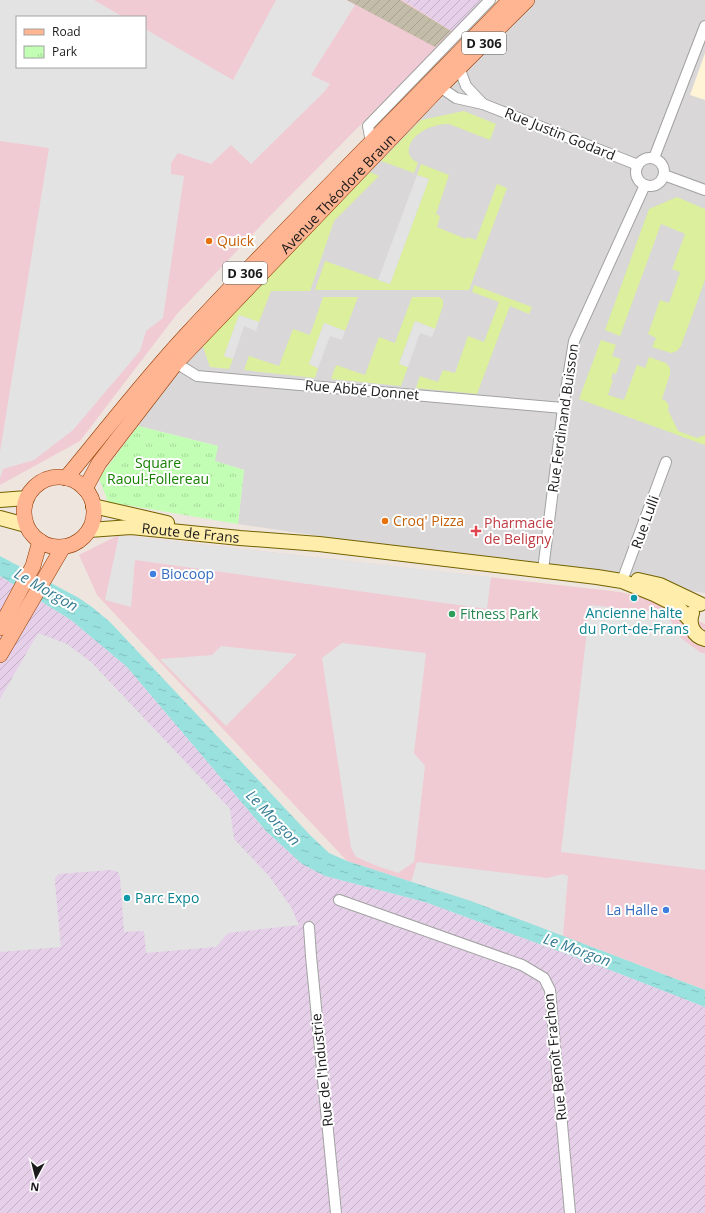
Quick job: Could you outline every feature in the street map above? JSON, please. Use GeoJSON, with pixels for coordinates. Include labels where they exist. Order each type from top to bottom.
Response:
{"type":"FeatureCollection","features":[{"type":"Feature","properties":{"kind":"main road","name":"Avenue Théodore Braun"},"geometry":{"type":"LineString","coordinates":[[66,478],[171,360],[371,142],[510,0]]}},
{"type":"Feature","properties":{"kind":"main road","name":"Avenue Théodore Braun"},"geometry":{"type":"LineString","coordinates":[[85,489],[99,463],[171,360],[433,77],[459,67],[527,0]]}},
{"type":"Feature","properties":{"kind":"main road"},"geometry":{"type":"LineString","coordinates":[[54,478],[66,478],[80,484],[85,489],[93,506],[92,523],[89,530],[78,542],[63,547],[47,545],[40,542],[32,534],[26,525],[24,510],[27,498],[33,489],[43,482],[54,478]]}},
{"type":"Feature","properties":{"kind":"main road"},"geometry":{"type":"LineString","coordinates":[[0,628],[33,566],[40,542]]}},
{"type":"Feature","properties":{"kind":"main road"},"geometry":{"type":"LineString","coordinates":[[0,655],[32,603],[48,571],[63,547]]}},
{"type":"Feature","properties":{"kind":"street"},"geometry":{"type":"LineString","coordinates":[[433,77],[490,0]]}},
{"type":"Feature","properties":{"kind":"street"},"geometry":{"type":"LineString","coordinates":[[654,158],[705,26]]}},
{"type":"Feature","properties":{"kind":"street","name":"Rue Justin Godard"},"geometry":{"type":"LineString","coordinates":[[459,67],[466,86],[483,104]]}},
{"type":"Feature","properties":{"kind":"street","name":"Rue Justin Godard"},"geometry":{"type":"LineString","coordinates":[[433,77],[456,98],[483,104],[638,165]]}},
{"type":"Feature","properties":{"kind":"street"},"geometry":{"type":"LineString","coordinates":[[645,158],[654,158],[664,166],[664,175],[659,183],[650,186],[645,185],[636,174],[638,165],[645,158]]}},
{"type":"Feature","properties":{"kind":"street"},"geometry":{"type":"LineString","coordinates":[[664,175],[705,190]]}},
{"type":"Feature","properties":{"kind":"street","name":"Rue Ferdinand Buisson"},"geometry":{"type":"LineString","coordinates":[[543,570],[563,408],[574,341],[645,185]]}},
{"type":"Feature","properties":{"kind":"street","name":"Rue Abbé Donnet"},"geometry":{"type":"LineString","coordinates":[[171,360],[197,376],[563,408]]}},
{"type":"Feature","properties":{"kind":"street","name":"Rue Lulli"},"geometry":{"type":"LineString","coordinates":[[622,581],[666,462]]}},
{"type":"Feature","properties":{"kind":"street"},"geometry":{"type":"LineString","coordinates":[[0,500],[27,498]]}},
{"type":"Feature","properties":{"kind":"street","name":"Route de Frans"},"geometry":{"type":"LineString","coordinates":[[93,506],[240,538]]}},
{"type":"Feature","properties":{"kind":"street"},"geometry":{"type":"LineString","coordinates":[[0,518],[26,525]]}},
{"type":"Feature","properties":{"kind":"street","name":"Route de Frans"},"geometry":{"type":"LineString","coordinates":[[89,530],[131,527],[240,538]]}},
{"type":"Feature","properties":{"kind":"street"},"geometry":{"type":"LineString","coordinates":[[240,538],[319,544],[543,570],[622,581],[637,580],[660,585],[703,603],[693,611],[690,620]]}},
{"type":"Feature","properties":{"kind":"street"},"geometry":{"type":"LineString","coordinates":[[622,581],[676,605],[690,620],[693,631],[705,639]]}},
{"type":"Feature","properties":{"kind":"street","name":"Rue Benoît Frachon"},"geometry":{"type":"LineString","coordinates":[[339,900],[522,965],[544,978],[550,990],[570,1213]]}},
{"type":"Feature","properties":{"kind":"street","name":"Rue de l'Industrie"},"geometry":{"type":"LineString","coordinates":[[309,927],[336,1213]]}},
{"type":"Feature","properties":{"kind":"shaded area"},"geometry":{"type":"Polygon","coordinates":[[[0,0],[403,0],[453,32],[270,216],[177,314],[80,441],[0,485],[0,0]]]}},
{"type":"Feature","properties":{"kind":"shaded area"},"geometry":{"type":"Polygon","coordinates":[[[0,0],[94,0],[121,16],[16,16],[16,68],[146,68],[146,30],[233,80],[276,0],[346,0],[355,5],[311,75],[330,84],[324,92],[251,164],[231,145],[211,164],[178,153],[171,163],[171,174],[184,176],[163,318],[146,331],[140,351],[73,430],[34,460],[3,469],[1,476],[0,452],[49,148],[0,141],[0,0]]]}},
{"type":"Feature","properties":{"kind":"shaded area"},"geometry":{"type":"Polygon","coordinates":[[[347,0],[400,0],[451,31],[435,47],[347,0]]]}},
{"type":"Feature","properties":{"kind":"shaded area"},"geometry":{"type":"Polygon","coordinates":[[[403,0],[482,0],[453,32],[403,0]]]}},
{"type":"Feature","properties":{"kind":"shaded area"},"geometry":{"type":"Polygon","coordinates":[[[531,0],[705,0],[705,593],[238,524],[244,470],[214,461],[218,446],[138,426],[198,339],[531,0]]]}},
{"type":"Feature","properties":{"kind":"shaded area"},"geometry":{"type":"Polygon","coordinates":[[[705,53],[705,100],[690,95],[705,53]]]}},
{"type":"Feature","properties":{"kind":"shaded area"},"geometry":{"type":"Polygon","coordinates":[[[417,175],[429,179],[390,284],[378,280],[417,175]]]}},
{"type":"Feature","properties":{"kind":"shaded area"},"geometry":{"type":"Polygon","coordinates":[[[239,315],[259,322],[256,331],[244,326],[233,359],[224,356],[239,315]]]}},
{"type":"Feature","properties":{"kind":"shaded area"},"geometry":{"type":"Polygon","coordinates":[[[415,321],[435,329],[432,337],[420,333],[408,367],[399,364],[415,321]]]}},
{"type":"Feature","properties":{"kind":"shaded area"},"geometry":{"type":"Polygon","coordinates":[[[324,323],[345,331],[342,340],[330,336],[318,368],[309,364],[324,323]]]}},
{"type":"Feature","properties":{"kind":"shaded area"},"geometry":{"type":"Polygon","coordinates":[[[119,535],[620,592],[649,599],[705,624],[705,990],[471,901],[347,861],[97,595],[79,555],[119,535]]]}},
{"type":"Feature","properties":{"kind":"shaded area"},"geometry":{"type":"Polygon","coordinates":[[[119,535],[491,577],[487,609],[135,560],[131,607],[105,600],[119,535]]]}},
{"type":"Feature","properties":{"kind":"shaded area"},"geometry":{"type":"Polygon","coordinates":[[[0,576],[71,620],[127,667],[266,831],[302,864],[325,876],[425,902],[605,968],[705,1007],[705,1213],[0,1213],[0,576]]]}},
{"type":"Feature","properties":{"kind":"shaded area"},"geometry":{"type":"Polygon","coordinates":[[[590,605],[666,613],[681,638],[701,653],[705,653],[705,870],[561,852],[590,605]]]}},
{"type":"Feature","properties":{"kind":"shaded area"},"geometry":{"type":"Polygon","coordinates":[[[38,633],[67,644],[91,662],[230,809],[234,839],[269,876],[291,907],[299,925],[228,933],[216,947],[146,953],[144,931],[124,932],[120,877],[118,872],[111,870],[59,874],[55,878],[55,883],[61,947],[0,952],[0,699],[38,633]]]}},
{"type":"Feature","properties":{"kind":"shaded area"},"geometry":{"type":"Polygon","coordinates":[[[342,643],[426,653],[414,753],[425,766],[414,862],[398,873],[356,857],[351,848],[322,658],[342,643]]]}},
{"type":"Feature","properties":{"kind":"shaded area"},"geometry":{"type":"Polygon","coordinates":[[[221,646],[297,654],[226,726],[160,659],[212,655],[221,646]]]}},
{"type":"Feature","properties":{"kind":"shaded area"},"geometry":{"type":"Polygon","coordinates":[[[417,862],[547,878],[563,874],[568,876],[563,936],[471,901],[411,882],[417,862]]]}},
{"type":"Feature","properties":{"kind":"green space"},"geometry":{"type":"Polygon","coordinates":[[[464,111],[496,124],[490,140],[449,124],[443,124],[429,128],[416,136],[412,141],[409,147],[409,154],[412,159],[418,163],[414,173],[381,161],[421,120],[464,111]]]}},
{"type":"Feature","properties":{"kind":"green space"},"geometry":{"type":"Polygon","coordinates":[[[421,164],[449,175],[436,214],[440,216],[437,227],[466,239],[468,237],[476,240],[497,184],[507,188],[469,290],[315,290],[325,261],[390,284],[429,179],[417,175],[421,164]]]}},
{"type":"Feature","properties":{"kind":"green space"},"geometry":{"type":"Polygon","coordinates":[[[370,172],[379,176],[334,221],[310,291],[271,291],[259,322],[239,315],[224,356],[233,359],[229,369],[210,367],[202,344],[370,172]]]}},
{"type":"Feature","properties":{"kind":"green space"},"geometry":{"type":"Polygon","coordinates":[[[677,197],[705,209],[705,280],[681,346],[677,351],[671,353],[652,347],[656,338],[648,334],[660,300],[669,303],[680,272],[672,269],[685,234],[661,224],[620,336],[605,330],[649,209],[677,197]]]}},
{"type":"Feature","properties":{"kind":"green space"},"geometry":{"type":"Polygon","coordinates":[[[474,285],[532,307],[529,314],[510,306],[477,394],[416,388],[420,376],[438,382],[443,370],[455,373],[468,336],[484,342],[499,302],[472,292],[474,285]]]}},
{"type":"Feature","properties":{"kind":"green space"},"geometry":{"type":"Polygon","coordinates":[[[323,297],[358,297],[345,331],[324,323],[309,364],[318,368],[315,378],[244,370],[249,356],[279,366],[293,329],[310,335],[323,297]]]}},
{"type":"Feature","properties":{"kind":"green space"},"geometry":{"type":"Polygon","coordinates":[[[412,297],[439,297],[443,300],[443,306],[435,329],[415,321],[399,363],[408,367],[401,386],[331,379],[336,365],[365,375],[379,337],[395,343],[412,297]]]}},
{"type":"Feature","properties":{"kind":"green space"},"geometry":{"type":"Polygon","coordinates":[[[601,340],[616,345],[612,356],[621,359],[616,374],[613,373],[611,379],[613,380],[608,395],[624,400],[637,365],[645,368],[649,357],[666,363],[670,368],[670,374],[662,399],[666,401],[669,406],[668,410],[678,431],[697,438],[705,435],[705,445],[579,399],[601,340]]]}},
{"type":"Feature","properties":{"kind":"green space","name":"Square Raoul-Follereau"},"geometry":{"type":"Polygon","coordinates":[[[138,426],[218,446],[215,461],[244,470],[238,524],[108,502],[99,478],[138,426]]]}},
{"type":"Feature","properties":{"kind":"water","name":"Le Morgon"},"geometry":{"type":"Polygon","coordinates":[[[0,556],[79,598],[110,622],[310,835],[329,853],[347,861],[471,901],[705,990],[705,1007],[605,968],[425,902],[325,876],[302,864],[266,831],[127,667],[71,620],[0,576],[0,556]]]}},
{"type":"Feature","properties":{"kind":"place","name":"Quick"},"geometry":{"type":"Point","coordinates":[209,241]}},
{"type":"Feature","properties":{"kind":"place","name":"Croq' Pizza"},"geometry":{"type":"Point","coordinates":[385,521]}},
{"type":"Feature","properties":{"kind":"place","name":"Pharmacie de Beligny"},"geometry":{"type":"Point","coordinates":[476,531]}},
{"type":"Feature","properties":{"kind":"place","name":"Biocoop"},"geometry":{"type":"Point","coordinates":[153,574]}},
{"type":"Feature","properties":{"kind":"place","name":"Ancienne halte du Port-de-Frans"},"geometry":{"type":"Point","coordinates":[634,598]}},
{"type":"Feature","properties":{"kind":"place","name":"Fitness Park"},"geometry":{"type":"Point","coordinates":[452,614]}},
{"type":"Feature","properties":{"kind":"place","name":"Parc Expo"},"geometry":{"type":"Point","coordinates":[127,898]}},
{"type":"Feature","properties":{"kind":"place","name":"La Halle"},"geometry":{"type":"Point","coordinates":[666,910]}}]}
